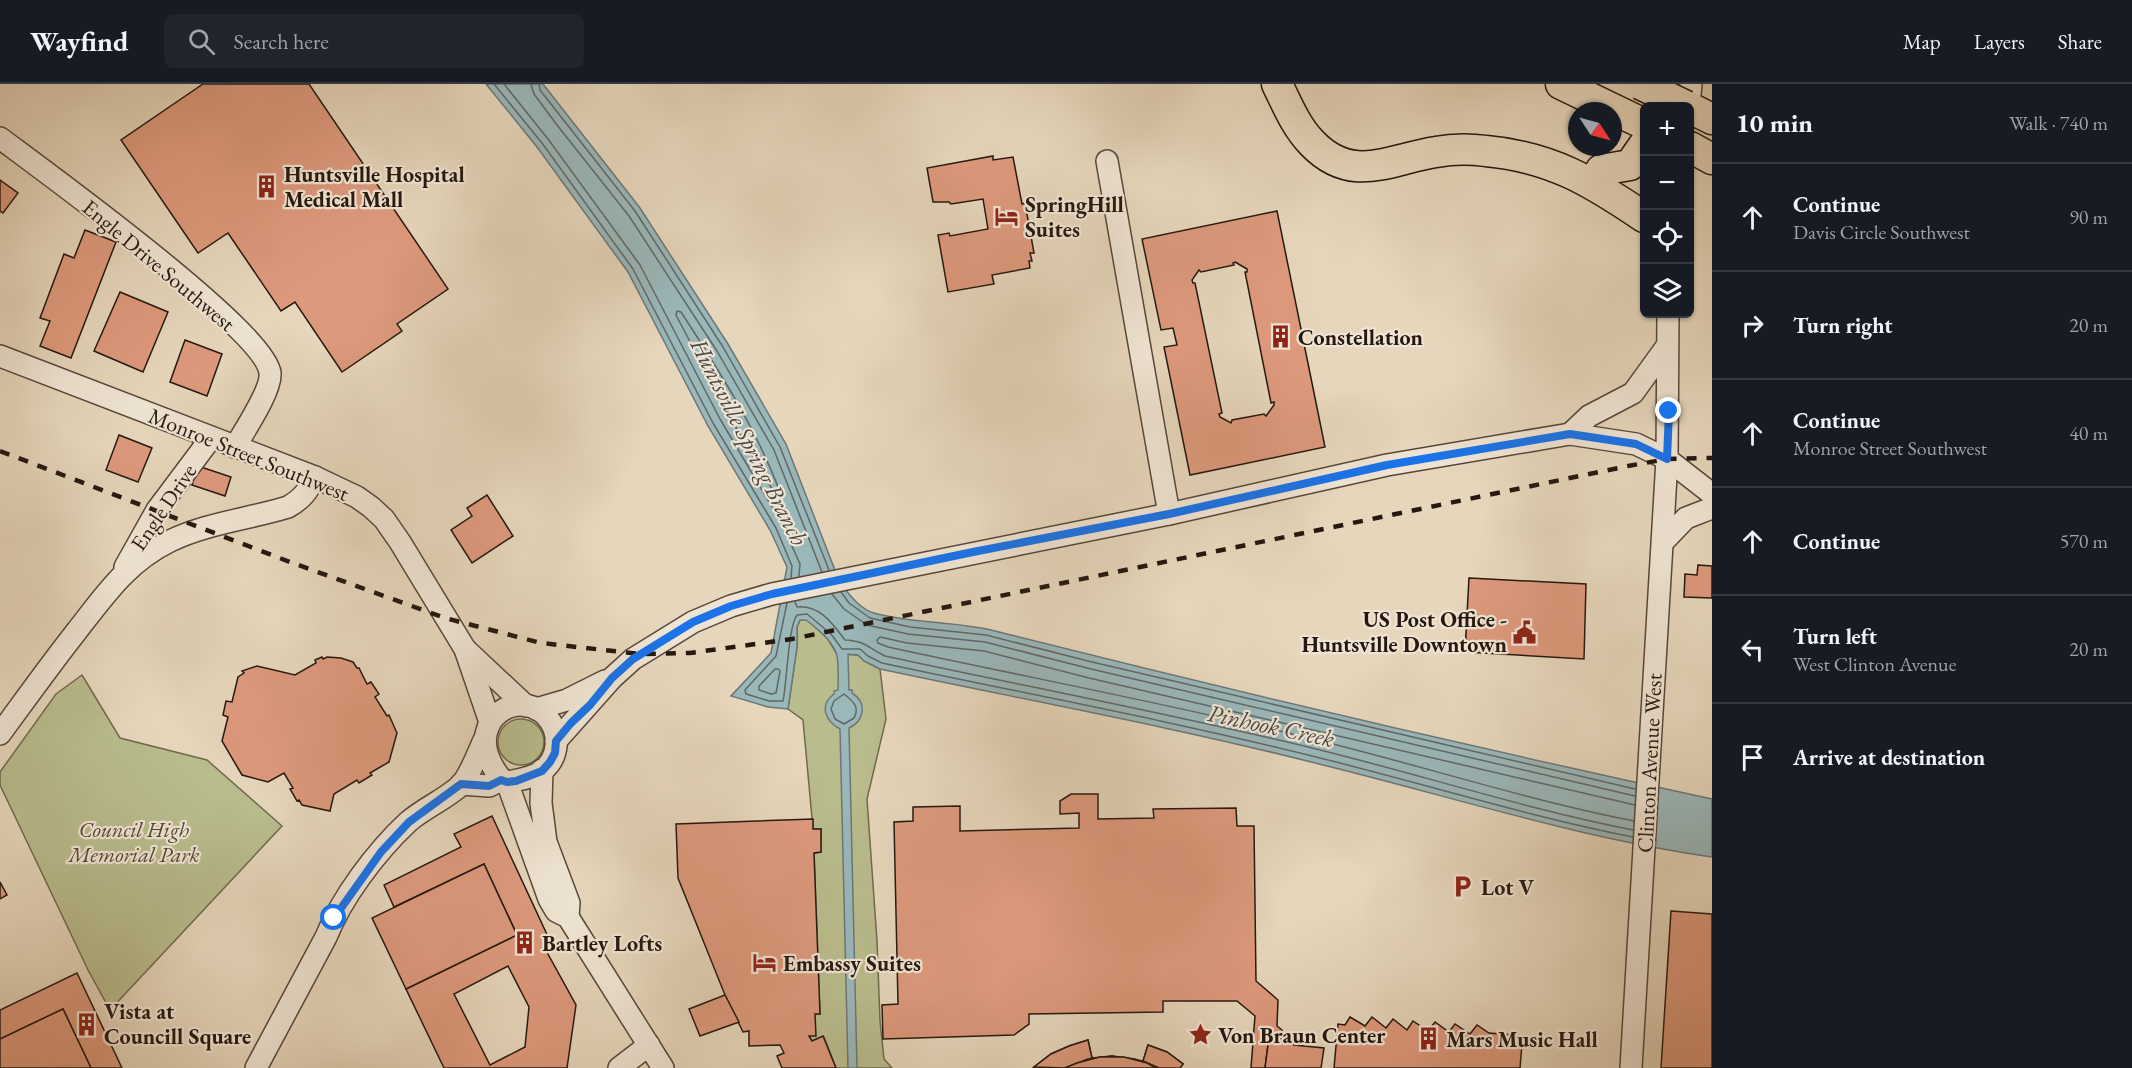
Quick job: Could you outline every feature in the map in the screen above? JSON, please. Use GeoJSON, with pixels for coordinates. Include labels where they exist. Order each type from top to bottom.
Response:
{"type":"FeatureCollection","features":[{"type":"Feature","properties":{"kind":"highway"},"geometry":{"type":"LineString","coordinates":[[1277,84],[1304,134],[1320,151],[1348,165],[1370,167],[1436,152],[1476,150],[1508,154],[1571,172],[1600,187],[1640,214]]}},
{"type":"Feature","properties":{"kind":"highway"},"geometry":{"type":"LineString","coordinates":[[1302,84],[1303,98],[1310,118],[1324,135],[1342,146],[1369,152],[1433,138],[1465,134],[1499,135],[1551,146],[1568,153],[1640,194]]}},
{"type":"Feature","properties":{"kind":"highway"},"geometry":{"type":"LineString","coordinates":[[1561,84],[1640,122]]}},
{"type":"Feature","properties":{"kind":"highway"},"geometry":{"type":"LineString","coordinates":[[1641,84],[1678,102]]}},
{"type":"Feature","properties":{"kind":"highway"},"geometry":{"type":"LineString","coordinates":[[1694,110],[1712,119]]}},
{"type":"Feature","properties":{"kind":"highway"},"geometry":{"type":"LineString","coordinates":[[1694,150],[1712,159]]}},
{"type":"Feature","properties":{"kind":"highway"},"geometry":{"type":"LineString","coordinates":[[1601,170],[1630,165],[1640,151]]}},
{"type":"Feature","properties":{"kind":"street"},"geometry":{"type":"LineString","coordinates":[[1660,102],[1661,84]]}},
{"type":"Feature","properties":{"kind":"street"},"geometry":{"type":"LineString","coordinates":[[1689,102],[1691,84]]}},
{"type":"Feature","properties":{"kind":"street","name":"Engle Drive Southwest"},"geometry":{"type":"LineString","coordinates":[[0,138],[192,287],[229,319],[262,357],[270,370],[268,386],[235,447]]}},
{"type":"Feature","properties":{"kind":"street"},"geometry":{"type":"LineString","coordinates":[[1107,161],[1169,514]]}},
{"type":"Feature","properties":{"kind":"street","name":"Clinton Avenue West"},"geometry":{"type":"LineString","coordinates":[[1631,1068],[1663,542],[1669,411],[1666,346],[1668,318]]}},
{"type":"Feature","properties":{"kind":"street"},"geometry":{"type":"LineString","coordinates":[[1570,434],[1589,416],[1633,393],[1666,346]]}},
{"type":"Feature","properties":{"kind":"street","name":"Monroe Street Southwest"},"geometry":{"type":"LineString","coordinates":[[0,356],[315,477],[357,497],[384,519],[465,649],[487,731],[487,756],[504,781],[549,899],[556,911],[568,917],[663,1068]]}},
{"type":"Feature","properties":{"kind":"street"},"geometry":{"type":"LineString","coordinates":[[556,741],[612,678],[633,659],[693,622],[731,606],[772,594],[1169,514],[1387,465],[1570,434],[1636,444],[1667,459],[1712,494]]}},
{"type":"Feature","properties":{"kind":"street","name":"Engle Drive"},"geometry":{"type":"LineString","coordinates":[[118,578],[157,510],[211,438]]}},
{"type":"Feature","properties":{"kind":"street"},"geometry":{"type":"LineString","coordinates":[[0,734],[118,578],[141,559],[169,541],[203,528],[288,507],[300,500],[315,477]]}},
{"type":"Feature","properties":{"kind":"street"},"geometry":{"type":"LineString","coordinates":[[1663,542],[1686,519],[1712,508]]}},
{"type":"Feature","properties":{"kind":"street","name":"Monroe Street Southwest"},"geometry":{"type":"LineString","coordinates":[[465,649],[551,722],[555,732],[555,753],[542,771],[541,802],[546,842],[569,903],[568,917]]}},
{"type":"Feature","properties":{"kind":"street"},"geometry":{"type":"LineString","coordinates":[[256,1068],[334,918],[355,886],[381,852],[409,822],[461,784],[497,714],[506,708],[515,706],[531,707],[567,700],[612,678]]}},
{"type":"Feature","properties":{"kind":"street"},"geometry":{"type":"LineString","coordinates":[[461,784],[489,786],[533,776],[542,771]]}},
{"type":"Feature","properties":{"kind":"street"},"geometry":{"type":"LineString","coordinates":[[619,1068],[649,1045]]}},
{"type":"Feature","properties":{"kind":"green space"},"geometry":{"type":"Polygon","coordinates":[[[806,619],[827,638],[837,654],[858,655],[864,661],[880,669],[886,719],[867,799],[880,1021],[884,1059],[892,1068],[836,1068],[824,1037],[812,1041],[809,1036],[815,1014],[820,1014],[814,853],[821,852],[821,829],[813,829],[803,720],[788,709],[797,647],[797,627],[800,620],[806,619]]]}},
{"type":"Feature","properties":{"kind":"green space","name":"Council High Memorial Park"},"geometry":{"type":"Polygon","coordinates":[[[82,675],[120,738],[207,760],[282,826],[110,1010],[88,970],[0,785],[0,772],[56,694],[82,675]]]}},
{"type":"Feature","properties":{"kind":"green space"},"geometry":{"type":"Polygon","coordinates":[[[521,719],[530,720],[538,725],[543,733],[543,751],[538,759],[530,764],[521,765],[512,764],[504,759],[499,751],[498,742],[499,733],[504,725],[512,720],[521,719]]]}},
{"type":"Feature","properties":{"kind":"water"},"geometry":{"type":"Polygon","coordinates":[[[486,84],[543,84],[640,208],[728,344],[786,444],[840,583],[864,608],[889,617],[995,631],[1353,718],[1712,799],[1712,857],[1563,828],[1368,776],[1210,738],[880,669],[864,661],[858,655],[848,654],[849,690],[852,690],[860,702],[862,712],[858,721],[849,728],[857,1068],[848,1068],[840,729],[831,722],[825,708],[834,691],[838,690],[837,656],[829,641],[815,627],[806,620],[800,620],[797,627],[797,647],[788,709],[768,707],[731,696],[771,653],[787,567],[770,530],[708,426],[628,272],[537,147],[486,84]]]}},
{"type":"Feature","properties":{"kind":"building","name":"Huntsville Hospital Medical Mall"},"geometry":{"type":"Polygon","coordinates":[[[203,84],[309,84],[448,289],[397,324],[402,331],[342,372],[295,302],[281,311],[228,233],[198,253],[121,140],[203,84]]]}},
{"type":"Feature","properties":{"kind":"building","name":"SpringHill Suites"},"geometry":{"type":"Polygon","coordinates":[[[993,156],[993,160],[1013,157],[1022,204],[1025,203],[1034,253],[1030,253],[1032,261],[1029,261],[1030,268],[992,275],[994,284],[948,292],[938,235],[949,233],[950,236],[988,229],[983,199],[951,204],[933,202],[927,168],[993,156]]]}},
{"type":"Feature","properties":{"kind":"building"},"geometry":{"type":"Polygon","coordinates":[[[0,180],[18,193],[3,213],[0,211],[0,180]]]}},
{"type":"Feature","properties":{"kind":"building","name":"Constellation"},"geometry":{"type":"Polygon","coordinates":[[[1277,211],[1325,447],[1190,475],[1164,347],[1177,345],[1173,328],[1161,330],[1142,239],[1277,211]],[[1235,262],[1234,265],[1201,272],[1199,270],[1192,280],[1195,283],[1222,413],[1219,414],[1231,423],[1232,420],[1264,414],[1266,416],[1274,405],[1274,402],[1271,403],[1245,272],[1247,269],[1235,262]]]}},
{"type":"Feature","properties":{"kind":"building"},"geometry":{"type":"Polygon","coordinates":[[[85,230],[116,242],[71,358],[40,346],[50,321],[40,318],[64,254],[74,258],[85,230]]]}},
{"type":"Feature","properties":{"kind":"building"},"geometry":{"type":"Polygon","coordinates":[[[120,292],[168,312],[143,372],[94,351],[120,292]]]}},
{"type":"Feature","properties":{"kind":"building"},"geometry":{"type":"Polygon","coordinates":[[[185,340],[222,354],[207,396],[170,382],[185,340]]]}},
{"type":"Feature","properties":{"kind":"building"},"geometry":{"type":"Polygon","coordinates":[[[119,435],[152,448],[138,482],[106,470],[119,435]]]}},
{"type":"Feature","properties":{"kind":"building"},"geometry":{"type":"Polygon","coordinates":[[[198,466],[231,477],[225,496],[192,485],[198,466]]]}},
{"type":"Feature","properties":{"kind":"building"},"geometry":{"type":"Polygon","coordinates":[[[487,495],[513,536],[472,563],[451,530],[472,516],[467,508],[487,495]]]}},
{"type":"Feature","properties":{"kind":"building"},"geometry":{"type":"Polygon","coordinates":[[[1698,565],[1712,566],[1712,598],[1684,597],[1685,574],[1697,575],[1698,565]]]}},
{"type":"Feature","properties":{"kind":"building","name":"US Post Office - Huntsville Downtown"},"geometry":{"type":"Polygon","coordinates":[[[1469,578],[1586,584],[1584,659],[1465,652],[1469,578]]]}},
{"type":"Feature","properties":{"kind":"building"},"geometry":{"type":"Polygon","coordinates":[[[322,657],[323,659],[341,658],[353,662],[359,668],[367,684],[371,682],[379,694],[375,697],[387,716],[389,715],[397,733],[389,762],[370,773],[372,775],[359,783],[357,780],[334,794],[330,811],[302,805],[299,800],[297,801],[290,789],[293,788],[284,773],[268,782],[242,775],[222,741],[228,717],[223,715],[226,701],[232,702],[238,677],[244,673],[242,671],[257,666],[295,675],[322,657]]]}},
{"type":"Feature","properties":{"kind":"building"},"geometry":{"type":"Polygon","coordinates":[[[1071,794],[1098,794],[1098,819],[1154,818],[1153,809],[1236,808],[1237,826],[1254,826],[1256,981],[1278,1000],[1277,1026],[1282,1030],[1282,1039],[1269,1037],[1265,1068],[1251,1068],[1255,1016],[1237,1001],[1163,1001],[1163,1012],[1029,1014],[1029,1024],[1014,1035],[883,1039],[882,1005],[898,1004],[894,822],[913,821],[913,807],[960,806],[960,831],[1079,828],[1079,813],[1060,814],[1060,801],[1071,794]]]}},
{"type":"Feature","properties":{"kind":"building","name":"Bartley Lofts"},"geometry":{"type":"Polygon","coordinates":[[[492,816],[550,941],[543,945],[576,1005],[567,1068],[444,1068],[406,989],[517,935],[484,864],[394,907],[384,885],[461,847],[454,834],[492,816]],[[508,966],[454,994],[490,1065],[525,1047],[529,1007],[508,966]]]}},
{"type":"Feature","properties":{"kind":"building","name":"Embassy Suites"},"geometry":{"type":"Polygon","coordinates":[[[813,819],[813,829],[821,829],[821,852],[814,853],[820,1014],[815,1014],[816,1036],[809,1036],[812,1041],[823,1036],[836,1068],[782,1068],[777,1056],[784,1053],[780,1045],[749,1046],[749,1031],[743,1032],[725,995],[678,878],[676,824],[813,819]]]}},
{"type":"Feature","properties":{"kind":"building"},"geometry":{"type":"Polygon","coordinates":[[[484,864],[517,935],[406,989],[372,918],[484,864]]]}},
{"type":"Feature","properties":{"kind":"building"},"geometry":{"type":"Polygon","coordinates":[[[0,882],[7,895],[0,899],[0,882]]]}},
{"type":"Feature","properties":{"kind":"building"},"geometry":{"type":"Polygon","coordinates":[[[1671,911],[1712,914],[1712,1068],[1661,1068],[1671,911]]]}},
{"type":"Feature","properties":{"kind":"building","name":"Vista at Councill Square"},"geometry":{"type":"Polygon","coordinates":[[[77,973],[122,1068],[91,1068],[63,1009],[0,1039],[0,1010],[77,973]]]}},
{"type":"Feature","properties":{"kind":"building"},"geometry":{"type":"Polygon","coordinates":[[[725,995],[739,1022],[700,1036],[689,1009],[725,995]]]}},
{"type":"Feature","properties":{"kind":"building"},"geometry":{"type":"Polygon","coordinates":[[[63,1009],[91,1068],[0,1068],[0,1039],[63,1009]]]}},
{"type":"Feature","properties":{"kind":"building","name":"Mars Music Hall"},"geometry":{"type":"Polygon","coordinates":[[[1350,1017],[1365,1026],[1372,1017],[1386,1028],[1393,1019],[1407,1030],[1413,1021],[1428,1031],[1435,1022],[1449,1032],[1455,1024],[1470,1034],[1477,1025],[1489,1033],[1515,1035],[1522,1044],[1520,1068],[1334,1068],[1338,1024],[1345,1025],[1350,1017]]]}},
{"type":"Feature","properties":{"kind":"building"},"geometry":{"type":"Polygon","coordinates":[[[1269,1037],[1294,1040],[1294,1045],[1324,1048],[1321,1068],[1265,1068],[1269,1037]]]}},
{"type":"Feature","properties":{"kind":"building"},"geometry":{"type":"Polygon","coordinates":[[[1088,1040],[1092,1058],[1112,1056],[1143,1061],[1148,1045],[1167,1052],[1183,1064],[1180,1068],[1034,1067],[1051,1054],[1088,1040]]]}},
{"type":"Feature","properties":{"kind":"building"},"geometry":{"type":"Polygon","coordinates":[[[1088,1040],[1092,1058],[1065,1068],[1034,1067],[1051,1054],[1088,1040]]]}},
{"type":"Feature","properties":{"kind":"building"},"geometry":{"type":"Polygon","coordinates":[[[1148,1045],[1167,1052],[1183,1064],[1180,1068],[1159,1068],[1143,1061],[1148,1045]]]}},
{"type":"Feature","properties":{"kind":"building"},"geometry":{"type":"Polygon","coordinates":[[[1112,1056],[1135,1059],[1159,1068],[1065,1068],[1088,1059],[1112,1056]]]}},
{"type":"Feature","properties":{"kind":"building"},"geometry":{"type":"Polygon","coordinates":[[[1100,1057],[1124,1057],[1147,1063],[1156,1068],[1065,1068],[1100,1057]]]}},
{"type":"Feature","properties":{"kind":"railway"},"geometry":{"type":"LineString","coordinates":[[0,451],[290,562],[445,618],[541,643],[640,654],[690,653],[792,639],[1628,466],[1667,459],[1712,458]]}},
{"type":"Feature","properties":{"kind":"place","name":"Huntsville Hospital Medical Mall"},"geometry":{"type":"Point","coordinates":[266,187]}},
{"type":"Feature","properties":{"kind":"place","name":"SpringHill Suites"},"geometry":{"type":"Point","coordinates":[1007,217]}},
{"type":"Feature","properties":{"kind":"place","name":"Constellation"},"geometry":{"type":"Point","coordinates":[1280,337]}},
{"type":"Feature","properties":{"kind":"place","name":"US Post Office - Huntsville Downtown"},"geometry":{"type":"Point","coordinates":[1525,632]}},
{"type":"Feature","properties":{"kind":"place","name":"Lot V"},"geometry":{"type":"Point","coordinates":[1463,887]}},
{"type":"Feature","properties":{"kind":"place","name":"Bartley Lofts"},"geometry":{"type":"Point","coordinates":[524,943]}},
{"type":"Feature","properties":{"kind":"place","name":"Embassy Suites"},"geometry":{"type":"Point","coordinates":[765,963]}},
{"type":"Feature","properties":{"kind":"place","name":"Vista at Councill Square"},"geometry":{"type":"Point","coordinates":[86,1024]}},
{"type":"Feature","properties":{"kind":"place","name":"Von Braun Center"},"geometry":{"type":"Point","coordinates":[1200,1035]}},
{"type":"Feature","properties":{"kind":"place","name":"Mars Music Hall"},"geometry":{"type":"Point","coordinates":[1428,1039]}},
{"type":"Feature","properties":{"kind":"route"},"geometry":{"type":"LineString","coordinates":[[334,918],[381,852],[409,822],[461,784],[489,786],[501,780],[516,781],[542,771],[555,753],[556,741],[612,678],[633,659],[693,622],[731,606],[772,594],[1169,514],[1387,465],[1570,434],[1636,444],[1667,459],[1669,411]]}},
{"type":"Feature","properties":{"kind":"water label","name":"Huntsville Spring Branch"},"geometry":{"type":"Point","coordinates":[749,442]}},
{"type":"Feature","properties":{"kind":"water label","name":"Pinhook Creek"},"geometry":{"type":"Point","coordinates":[1271,726]}}]}
